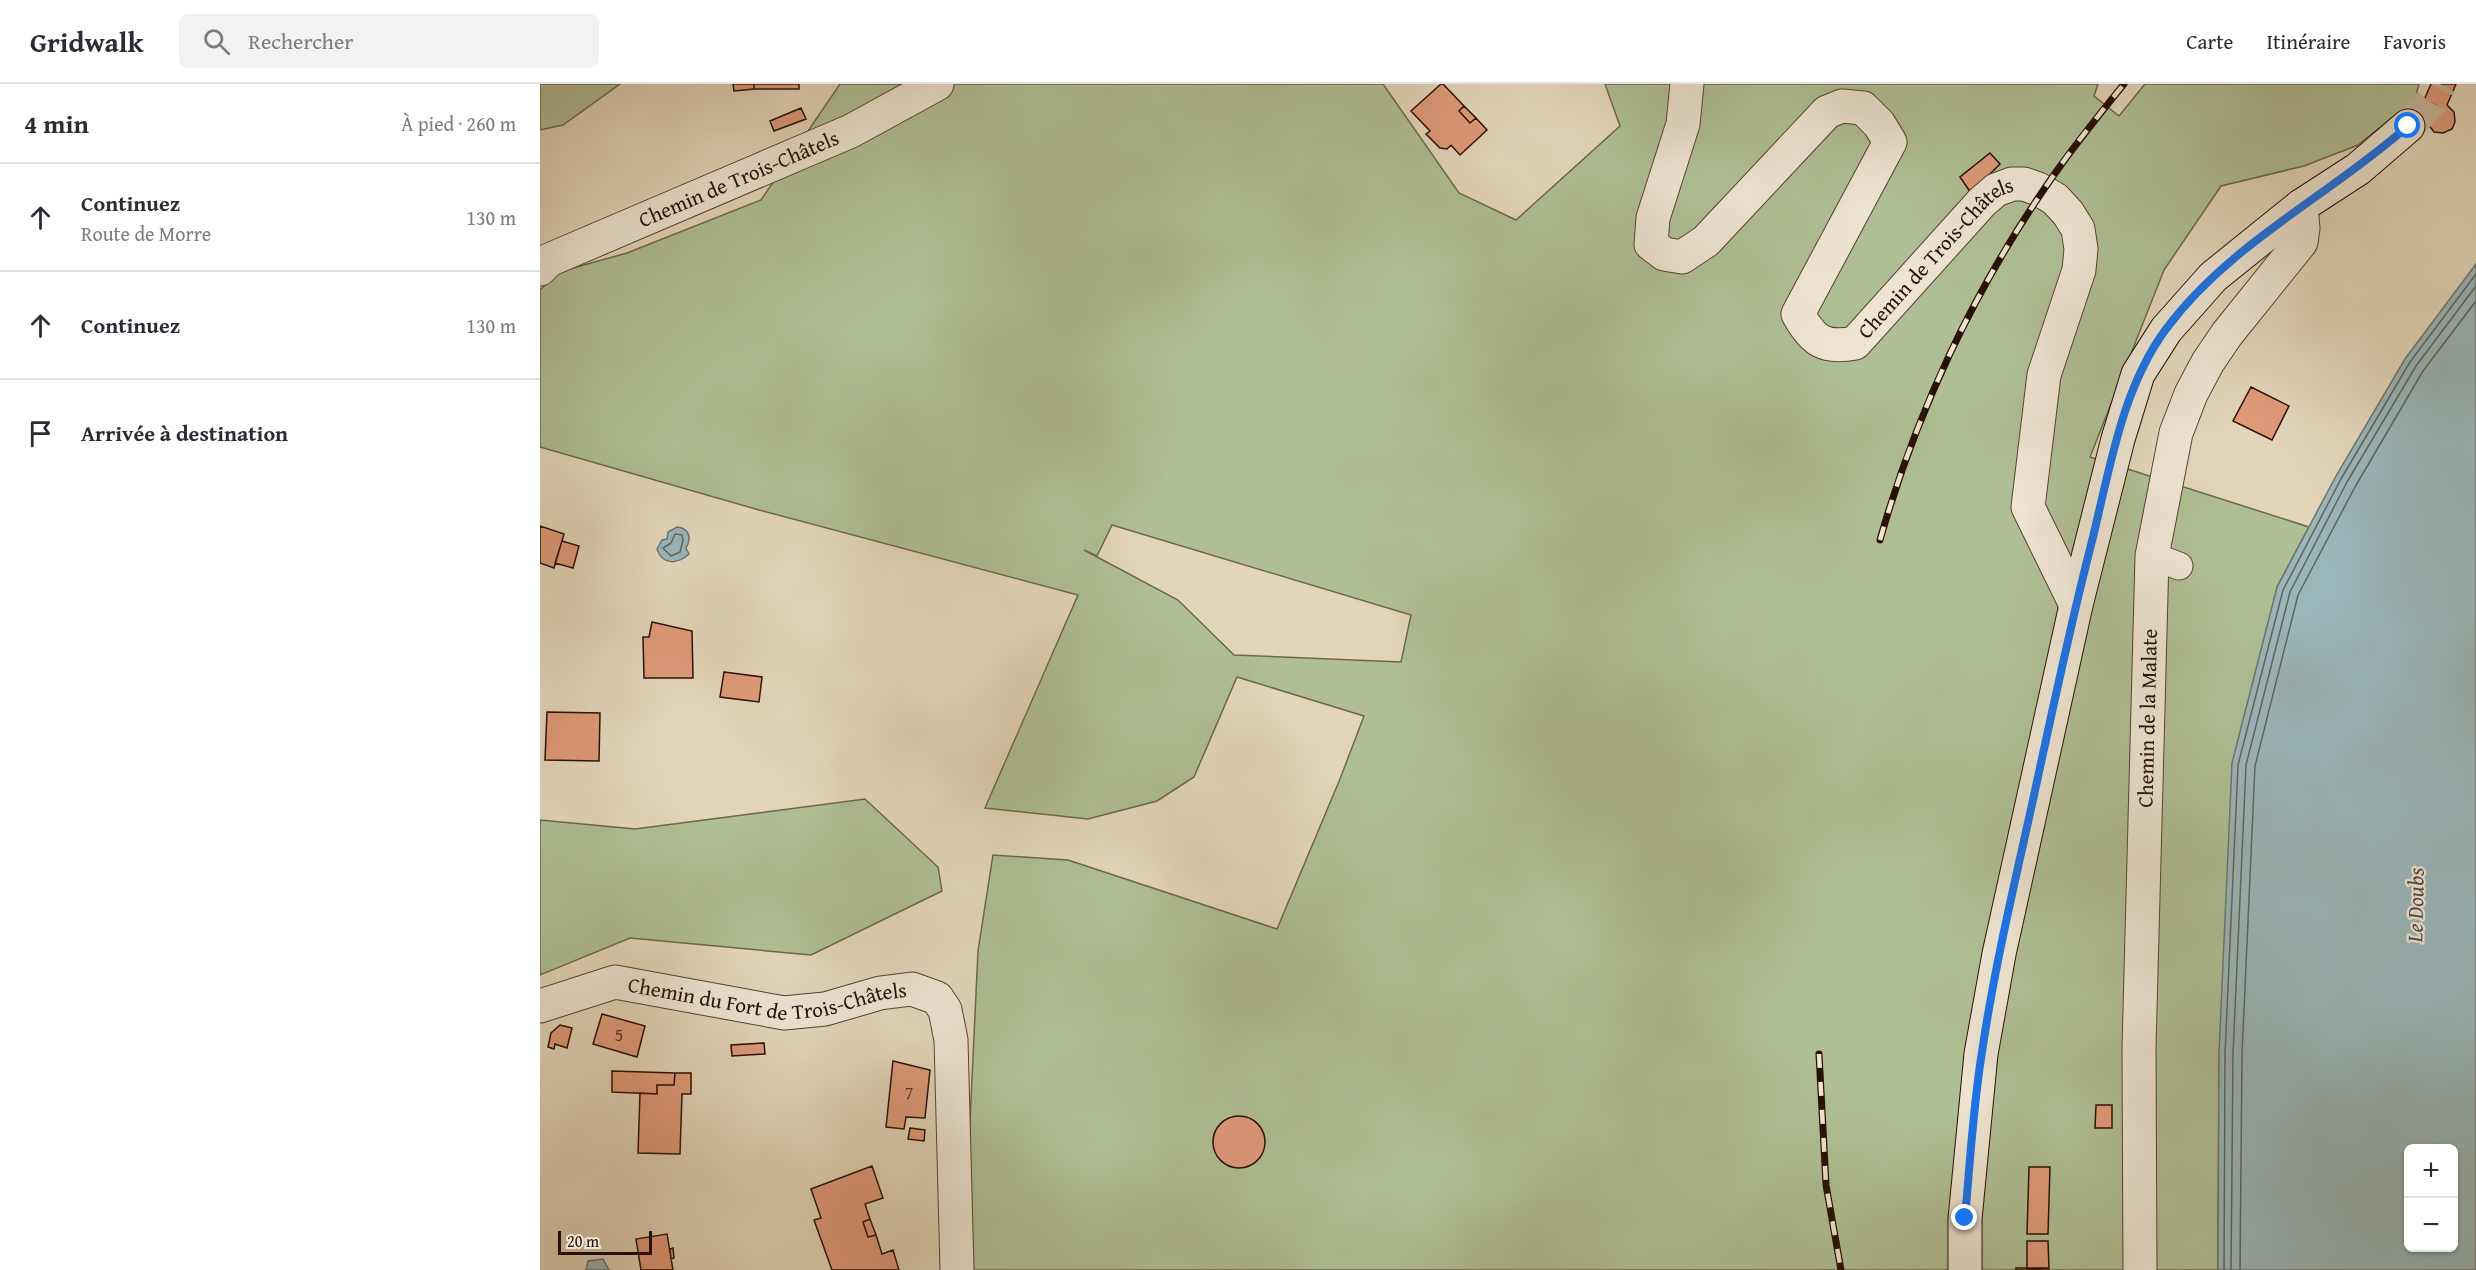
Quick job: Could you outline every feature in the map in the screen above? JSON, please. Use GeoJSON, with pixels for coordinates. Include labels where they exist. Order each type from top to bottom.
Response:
{"type":"FeatureCollection","features":[{"type":"Feature","properties":{"kind":"street","name":"Chemin de Trois-Châtels"},"geometry":{"type":"LineString","coordinates":[[540,269],[549,260],[851,131],[937,84]]}},
{"type":"Feature","properties":{"kind":"street","name":"Chemin de Trois-Châtels"},"geometry":{"type":"LineString","coordinates":[[1687,84],[1683,124],[1653,218],[1651,244],[1664,254],[1682,257],[1706,241],[1827,112],[1842,106],[1863,108],[1880,124],[1890,142],[1798,314],[1807,331],[1821,343],[1840,346],[1855,343],[1982,202],[1996,190],[2012,184],[2038,189],[2055,199],[2068,213],[2078,229],[2081,249],[2079,270],[2044,375],[2028,507],[2076,605]]}},
{"type":"Feature","properties":{"kind":"street"},"geometry":{"type":"LineString","coordinates":[[1965,1270],[1965,1218],[1981,1054],[1999,954],[2076,605],[2118,439],[2138,374],[2166,330],[2199,291],[2250,246],[2301,206],[2358,169],[2408,126]]}},
{"type":"Feature","properties":{"kind":"street","name":"Chemin de la Malate"},"geometry":{"type":"LineString","coordinates":[[2140,1270],[2139,1048],[2166,561],[2176,433],[2191,394],[2208,362],[2227,334],[2301,242],[2303,228],[2301,206]]}},
{"type":"Feature","properties":{"kind":"street","name":"Chemin du Fort de Trois-Châtels"},"geometry":{"type":"LineString","coordinates":[[540,1006],[615,982],[784,1013],[825,1009],[880,993],[912,989],[937,998],[945,1010],[951,1040],[957,1270]]}},
{"type":"Feature","properties":{"kind":"green space"},"geometry":{"type":"Polygon","coordinates":[[[540,84],[620,84],[563,125],[540,130],[540,84]]]}},
{"type":"Feature","properties":{"kind":"green space"},"geometry":{"type":"Polygon","coordinates":[[[840,84],[1383,84],[1459,193],[1516,220],[1620,126],[1605,84],[2098,84],[2094,96],[2119,116],[2145,84],[2419,84],[2415,99],[2358,145],[2304,166],[2221,186],[2164,270],[2090,457],[2309,527],[2277,587],[2219,1053],[2218,1270],[963,1270],[978,951],[993,855],[1068,860],[1277,929],[1364,716],[1237,677],[1194,777],[1157,801],[1088,819],[985,808],[1078,595],[759,510],[540,447],[540,290],[559,272],[627,253],[761,200],[840,84]],[[1112,525],[1097,556],[1084,550],[1178,600],[1234,655],[1401,662],[1411,615],[1112,525]]]}},
{"type":"Feature","properties":{"kind":"green space"},"geometry":{"type":"Polygon","coordinates":[[[865,799],[938,867],[942,891],[811,955],[630,938],[540,975],[540,820],[635,829],[865,799]]]}},
{"type":"Feature","properties":{"kind":"water","name":"Le Doubs"},"geometry":{"type":"Polygon","coordinates":[[[2476,264],[2476,1270],[2218,1270],[2219,1053],[2232,763],[2277,587],[2336,476],[2405,359],[2476,264]]]}},
{"type":"Feature","properties":{"kind":"water"},"geometry":{"type":"Polygon","coordinates":[[[677,527],[687,531],[689,541],[686,548],[689,554],[680,560],[671,562],[663,558],[657,549],[662,540],[667,539],[668,532],[677,527]]]}},
{"type":"Feature","properties":{"kind":"water"},"geometry":{"type":"Polygon","coordinates":[[[603,1259],[609,1270],[586,1270],[588,1261],[603,1259]]]}},
{"type":"Feature","properties":{"kind":"building"},"geometry":{"type":"Polygon","coordinates":[[[733,84],[754,84],[754,89],[734,91],[733,84]]]}},
{"type":"Feature","properties":{"kind":"building"},"geometry":{"type":"Polygon","coordinates":[[[754,84],[799,84],[799,89],[754,89],[754,84]]]}},
{"type":"Feature","properties":{"kind":"building"},"geometry":{"type":"Polygon","coordinates":[[[1441,84],[1464,106],[1459,111],[1470,123],[1476,118],[1487,130],[1460,155],[1451,145],[1447,149],[1440,148],[1426,134],[1430,131],[1411,111],[1441,84]]]}},
{"type":"Feature","properties":{"kind":"building"},"geometry":{"type":"Polygon","coordinates":[[[2431,84],[2456,84],[2447,105],[2454,112],[2455,122],[2452,129],[2443,133],[2434,132],[2427,123],[2428,111],[2435,105],[2424,100],[2431,84]]]}},
{"type":"Feature","properties":{"kind":"building"},"geometry":{"type":"Polygon","coordinates":[[[1464,106],[1476,118],[1470,123],[1459,111],[1464,106]]]}},
{"type":"Feature","properties":{"kind":"building"},"geometry":{"type":"Polygon","coordinates":[[[801,108],[806,119],[774,131],[770,121],[801,108]]]}},
{"type":"Feature","properties":{"kind":"building"},"geometry":{"type":"Polygon","coordinates":[[[1990,153],[2000,164],[1971,193],[1960,177],[1990,153]]]}},
{"type":"Feature","properties":{"kind":"building"},"geometry":{"type":"Polygon","coordinates":[[[2251,387],[2289,406],[2272,440],[2233,421],[2251,387]]]}},
{"type":"Feature","properties":{"kind":"building"},"geometry":{"type":"Polygon","coordinates":[[[540,526],[564,534],[554,568],[540,563],[540,526]]]}},
{"type":"Feature","properties":{"kind":"building"},"geometry":{"type":"Polygon","coordinates":[[[562,541],[579,546],[573,568],[555,563],[562,541]]]}},
{"type":"Feature","properties":{"kind":"building"},"geometry":{"type":"Polygon","coordinates":[[[652,622],[692,631],[693,678],[644,678],[643,637],[649,637],[652,622]]]}},
{"type":"Feature","properties":{"kind":"building"},"geometry":{"type":"Polygon","coordinates":[[[724,672],[762,677],[759,702],[720,697],[724,672]]]}},
{"type":"Feature","properties":{"kind":"building"},"geometry":{"type":"Polygon","coordinates":[[[547,712],[600,713],[599,761],[545,760],[547,712]]]}},
{"type":"Feature","properties":{"kind":"building"},"geometry":{"type":"Polygon","coordinates":[[[602,1014],[645,1026],[637,1057],[593,1044],[602,1014]]]}},
{"type":"Feature","properties":{"kind":"building"},"geometry":{"type":"Polygon","coordinates":[[[560,1025],[572,1028],[567,1048],[555,1044],[554,1049],[548,1047],[551,1033],[560,1025]]]}},
{"type":"Feature","properties":{"kind":"building"},"geometry":{"type":"Polygon","coordinates":[[[764,1043],[765,1054],[732,1056],[731,1045],[764,1043]]]}},
{"type":"Feature","properties":{"kind":"building"},"geometry":{"type":"Polygon","coordinates":[[[893,1061],[930,1070],[925,1118],[906,1117],[904,1129],[886,1127],[893,1061]]]}},
{"type":"Feature","properties":{"kind":"building"},"geometry":{"type":"Polygon","coordinates":[[[612,1071],[675,1073],[674,1085],[657,1085],[657,1094],[612,1092],[612,1071]]]}},
{"type":"Feature","properties":{"kind":"building"},"geometry":{"type":"Polygon","coordinates":[[[675,1073],[691,1073],[691,1094],[682,1094],[680,1154],[638,1153],[640,1093],[657,1094],[657,1085],[674,1085],[675,1073]]]}},
{"type":"Feature","properties":{"kind":"building"},"geometry":{"type":"Polygon","coordinates":[[[2096,1105],[2112,1105],[2112,1128],[2095,1128],[2096,1105]]]}},
{"type":"Feature","properties":{"kind":"building"},"geometry":{"type":"Polygon","coordinates":[[[1239,1116],[1253,1120],[1261,1128],[1265,1142],[1261,1156],[1253,1164],[1239,1168],[1225,1164],[1217,1156],[1213,1142],[1217,1128],[1225,1120],[1239,1116]]]}},
{"type":"Feature","properties":{"kind":"building"},"geometry":{"type":"Polygon","coordinates":[[[910,1128],[925,1130],[924,1141],[908,1139],[910,1128]]]}},
{"type":"Feature","properties":{"kind":"building"},"geometry":{"type":"Polygon","coordinates":[[[872,1166],[883,1198],[865,1204],[870,1219],[863,1222],[868,1237],[876,1235],[882,1254],[893,1250],[899,1270],[832,1270],[814,1220],[821,1218],[811,1189],[872,1166]]]}},
{"type":"Feature","properties":{"kind":"building"},"geometry":{"type":"Polygon","coordinates":[[[2029,1167],[2050,1167],[2048,1234],[2027,1234],[2029,1167]]]}},
{"type":"Feature","properties":{"kind":"building"},"geometry":{"type":"Polygon","coordinates":[[[870,1219],[876,1235],[868,1237],[863,1222],[870,1219]]]}},
{"type":"Feature","properties":{"kind":"building"},"geometry":{"type":"Polygon","coordinates":[[[667,1234],[673,1270],[641,1270],[636,1239],[667,1234]]]}},
{"type":"Feature","properties":{"kind":"building"},"geometry":{"type":"Polygon","coordinates":[[[2027,1241],[2048,1241],[2049,1268],[2027,1269],[2027,1241]]]}},
{"type":"Feature","properties":{"kind":"building"},"geometry":{"type":"Polygon","coordinates":[[[673,1248],[674,1258],[671,1259],[670,1249],[673,1248]]]}},
{"type":"Feature","properties":{"kind":"building"},"geometry":{"type":"Polygon","coordinates":[[[2016,1268],[2049,1268],[2049,1270],[2016,1270],[2016,1268]]]}},
{"type":"Feature","properties":{"kind":"tunnel"},"geometry":{"type":"LineString","coordinates":[[2408,126],[2430,103],[2440,84]]}},
{"type":"Feature","properties":{"kind":"railway"},"geometry":{"type":"LineString","coordinates":[[1880,540],[1911,446],[1972,309],[2022,223],[2049,182],[2124,84]]}},
{"type":"Feature","properties":{"kind":"railway"},"geometry":{"type":"LineString","coordinates":[[1819,1054],[1826,1185],[1841,1270]]}},
{"type":"Feature","properties":{"kind":"route"},"geometry":{"type":"LineString","coordinates":[[1965,1218],[1981,1054],[1999,954],[2076,605],[2118,439],[2138,374],[2166,330],[2213,277],[2301,206],[2358,169],[2408,126]]}}]}
